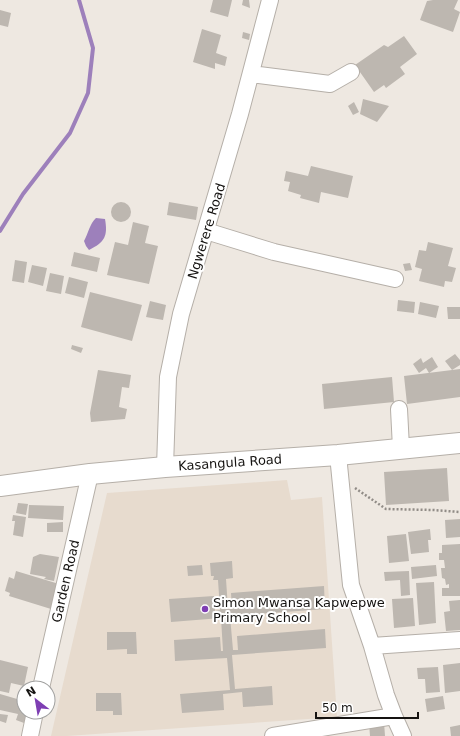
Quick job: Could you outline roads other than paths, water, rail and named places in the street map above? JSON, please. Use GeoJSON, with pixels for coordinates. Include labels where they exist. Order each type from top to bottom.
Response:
{"type":"FeatureCollection","features":[{"type":"Feature","properties":{"kind":"main road","name":"Kasangula Road"},"geometry":{"type":"LineString","coordinates":[[0,486],[90,474],[165,467],[338,455],[460,443]]}},
{"type":"Feature","properties":{"kind":"street","name":"Ngwerere Road"},"geometry":{"type":"LineString","coordinates":[[165,467],[168,377],[181,314],[251,74],[270,0]]}},
{"type":"Feature","properties":{"kind":"street"},"geometry":{"type":"LineString","coordinates":[[251,74],[330,84],[351,72]]}},
{"type":"Feature","properties":{"kind":"street"},"geometry":{"type":"LineString","coordinates":[[206,231],[274,252],[394,279]]}},
{"type":"Feature","properties":{"kind":"street"},"geometry":{"type":"LineString","coordinates":[[399,409],[401,448]]}},
{"type":"Feature","properties":{"kind":"street"},"geometry":{"type":"LineString","coordinates":[[338,455],[351,585],[372,646],[386,695],[403,736]]}},
{"type":"Feature","properties":{"kind":"street","name":"Garden Road"},"geometry":{"type":"LineString","coordinates":[[43,680],[90,474]]}},
{"type":"Feature","properties":{"kind":"street"},"geometry":{"type":"LineString","coordinates":[[372,646],[460,640]]}},
{"type":"Feature","properties":{"kind":"street"},"geometry":{"type":"LineString","coordinates":[[274,736],[394,716]]}},
{"type":"Feature","properties":{"kind":"street"},"geometry":{"type":"LineString","coordinates":[[30,736],[33,720]]}},
{"type":"Feature","properties":{"kind":"waterway"},"geometry":{"type":"LineString","coordinates":[[0,231],[23,194],[70,133],[88,93],[93,48],[79,0]]}},
{"type":"Feature","properties":{"kind":"place","name":"Simon Mwansa Kapwepwe Primary School"},"geometry":{"type":"Point","coordinates":[205,609]}}]}
